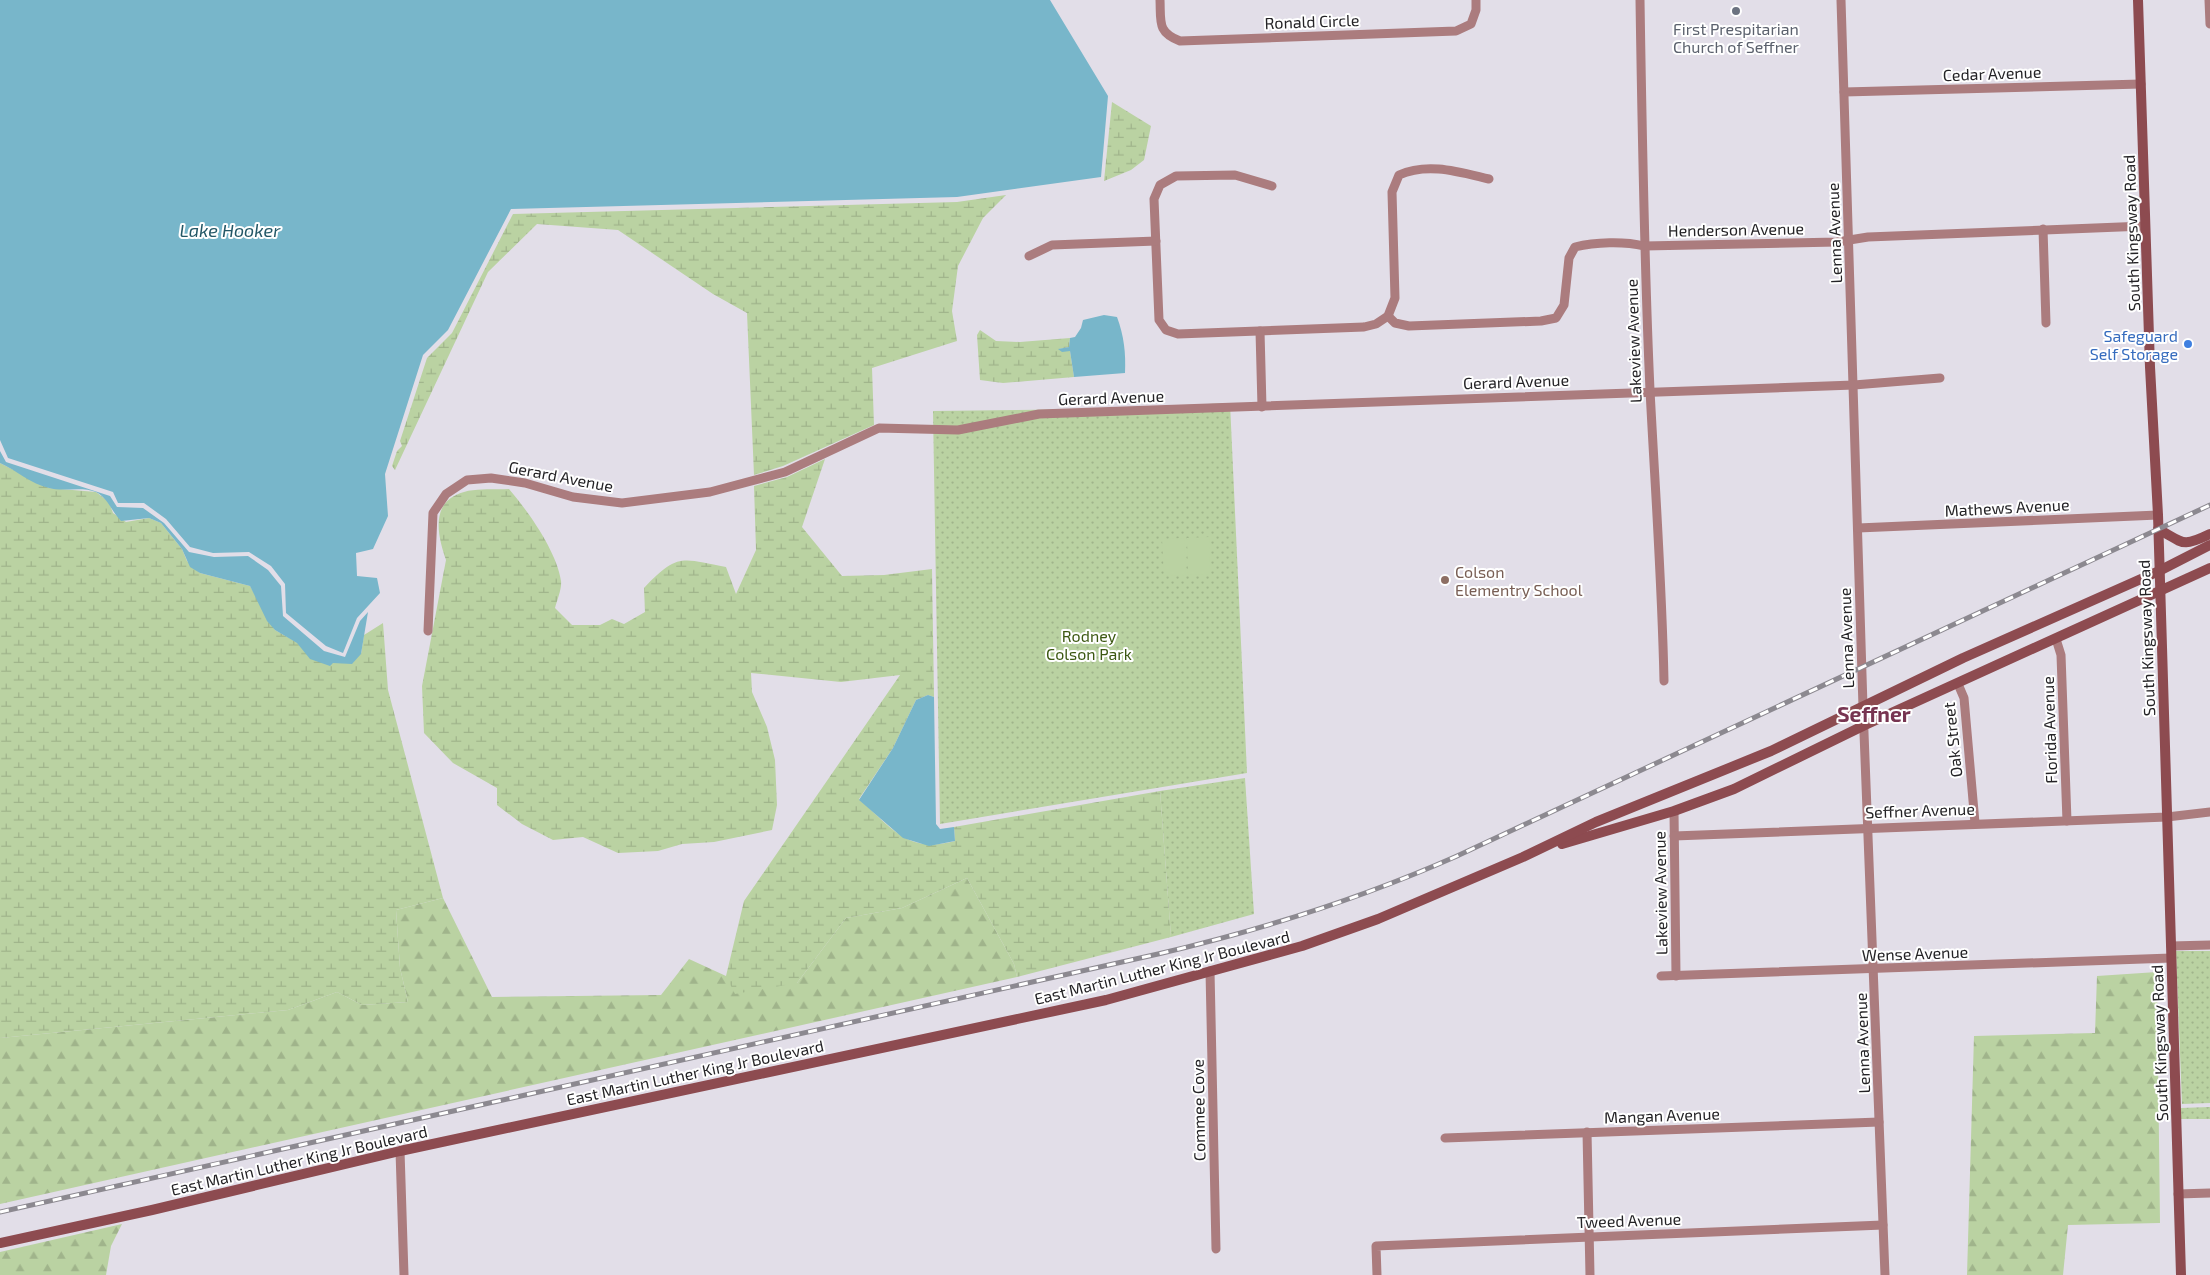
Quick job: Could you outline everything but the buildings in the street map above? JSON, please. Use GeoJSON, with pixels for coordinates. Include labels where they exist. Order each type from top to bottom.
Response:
{"type":"FeatureCollection","features":[{"type":"Feature","properties":{"kind":"main road","name":"South Kingsway Road"},"geometry":{"type":"LineString","coordinates":[[2138,0],[2150,376],[2158,515],[2182,1275]]}},
{"type":"Feature","properties":{"kind":"main road"},"geometry":{"type":"LineString","coordinates":[[2158,529],[2182,543],[2196,541],[2210,534]]}},
{"type":"Feature","properties":{"kind":"main road"},"geometry":{"type":"LineString","coordinates":[[1523,857],[1596,822],[1771,752],[2059,614],[2159,572],[2210,545]]}},
{"type":"Feature","properties":{"kind":"main road"},"geometry":{"type":"LineString","coordinates":[[1523,857],[1595,833],[1674,811],[1734,789],[1865,725],[2210,568]]}},
{"type":"Feature","properties":{"kind":"main road","name":"East Martin Luther King Jr Boulevard"},"geometry":{"type":"LineString","coordinates":[[0,1243],[400,1151],[1106,1000],[1302,946],[1391,913],[1523,857]]}},
{"type":"Feature","properties":{"kind":"street","name":"Ronald Circle"},"geometry":{"type":"LineString","coordinates":[[1160,0],[1161,26],[1168,36],[1180,41],[1456,31],[1471,24],[1476,10],[1476,0]]}},
{"type":"Feature","properties":{"kind":"street","name":"Lakeview Avenue"},"geometry":{"type":"LineString","coordinates":[[1640,0],[1644,246],[1650,391],[1663,597],[1664,681]]}},
{"type":"Feature","properties":{"kind":"street","name":"Lenna Avenue"},"geometry":{"type":"LineString","coordinates":[[1841,0],[1867,827],[1885,1275]]}},
{"type":"Feature","properties":{"kind":"street"},"geometry":{"type":"LineString","coordinates":[[2209,0],[2210,24]]}},
{"type":"Feature","properties":{"kind":"street","name":"Cedar Avenue"},"geometry":{"type":"LineString","coordinates":[[1844,92],[2141,84]]}},
{"type":"Feature","properties":{"kind":"street"},"geometry":{"type":"LineString","coordinates":[[1272,186],[1235,175],[1176,176],[1160,185],[1154,199],[1159,320],[1166,330],[1178,334],[1364,328],[1376,324],[1388,316],[1396,298],[1392,192],[1399,175],[1413,169],[1447,169],[1489,179]]}},
{"type":"Feature","properties":{"kind":"street","name":"Henderson Avenue"},"geometry":{"type":"LineString","coordinates":[[1388,316],[1395,323],[1409,326],[1541,322],[1556,318],[1564,305],[1569,258],[1575,247],[1585,244],[1634,244],[1644,246],[1849,240],[1868,236],[2146,226]]}},
{"type":"Feature","properties":{"kind":"street"},"geometry":{"type":"LineString","coordinates":[[2043,229],[2046,323]]}},
{"type":"Feature","properties":{"kind":"street"},"geometry":{"type":"LineString","coordinates":[[1029,256],[1052,245],[1156,241]]}},
{"type":"Feature","properties":{"kind":"street"},"geometry":{"type":"LineString","coordinates":[[1260,331],[1262,407]]}},
{"type":"Feature","properties":{"kind":"street","name":"Gerard Avenue"},"geometry":{"type":"LineString","coordinates":[[428,631],[433,514],[446,494],[467,480],[491,478],[525,483],[573,496],[622,502],[710,492],[785,472],[879,428],[958,430],[1039,414],[1854,385],[1940,378]]}},
{"type":"Feature","properties":{"kind":"street","name":"Mathews Avenue"},"geometry":{"type":"LineString","coordinates":[[1858,528],[2158,515]]}},
{"type":"Feature","properties":{"kind":"street","name":"Florida Avenue"},"geometry":{"type":"LineString","coordinates":[[2056,639],[2061,655],[2067,821]]}},
{"type":"Feature","properties":{"kind":"street","name":"Oak Street"},"geometry":{"type":"LineString","coordinates":[[1958,684],[1964,698],[1974,823]]}},
{"type":"Feature","properties":{"kind":"street","name":"Lakeview Avenue"},"geometry":{"type":"LineString","coordinates":[[1674,811],[1676,976]]}},
{"type":"Feature","properties":{"kind":"street","name":"Seffner Avenue"},"geometry":{"type":"LineString","coordinates":[[1674,836],[1867,827],[2167,817],[2210,812]]}},
{"type":"Feature","properties":{"kind":"street"},"geometry":{"type":"LineString","coordinates":[[2171,946],[2210,945]]}},
{"type":"Feature","properties":{"kind":"street","name":"Wense Avenue"},"geometry":{"type":"LineString","coordinates":[[1660,976],[1874,970],[2171,958]]}},
{"type":"Feature","properties":{"kind":"street","name":"Commee Cove"},"geometry":{"type":"LineString","coordinates":[[1210,971],[1216,1249]]}},
{"type":"Feature","properties":{"kind":"street","name":"Mangan Avenue"},"geometry":{"type":"LineString","coordinates":[[1445,1138],[1879,1122]]}},
{"type":"Feature","properties":{"kind":"street"},"geometry":{"type":"LineString","coordinates":[[1587,1132],[1590,1275]]}},
{"type":"Feature","properties":{"kind":"street"},"geometry":{"type":"LineString","coordinates":[[400,1151],[404,1275]]}},
{"type":"Feature","properties":{"kind":"street"},"geometry":{"type":"LineString","coordinates":[[2178,1194],[2210,1193]]}},
{"type":"Feature","properties":{"kind":"street","name":"Tweed Avenue"},"geometry":{"type":"LineString","coordinates":[[1377,1275],[1376,1246],[1883,1225]]}},
{"type":"Feature","properties":{"kind":"green space"},"geometry":{"type":"Polygon","coordinates":[[[1112,102],[1151,126],[1144,160],[1131,170],[1104,181],[1112,102]]]}},
{"type":"Feature","properties":{"kind":"green space"},"geometry":{"type":"Polygon","coordinates":[[[1006,195],[983,218],[958,266],[952,311],[957,341],[872,368],[874,425],[783,466],[754,475],[747,313],[713,294],[618,230],[537,224],[488,272],[395,470],[392,466],[397,451],[402,446],[400,441],[427,358],[452,333],[513,214],[957,202],[1006,195]]]}},
{"type":"Feature","properties":{"kind":"green space"},"geometry":{"type":"Polygon","coordinates":[[[980,330],[996,341],[1020,342],[1070,338],[1069,347],[1059,349],[1070,351],[1074,377],[1003,383],[980,380],[977,335],[980,330]]]}},
{"type":"Feature","properties":{"kind":"green space","name":"Rodney Colson Park"},"geometry":{"type":"Polygon","coordinates":[[[1230,403],[1247,773],[940,824],[933,411],[1093,409],[1230,403]]]}},
{"type":"Feature","properties":{"kind":"green space"},"geometry":{"type":"Polygon","coordinates":[[[825,459],[802,527],[842,576],[884,575],[932,569],[934,697],[928,695],[916,700],[893,748],[859,799],[901,836],[924,844],[938,844],[955,841],[954,827],[1160,791],[1171,937],[1017,977],[1014,964],[967,878],[902,908],[846,918],[797,983],[735,994],[726,976],[744,901],[900,675],[841,682],[751,673],[752,692],[767,727],[775,760],[777,805],[772,830],[714,842],[682,844],[658,851],[618,853],[583,837],[553,840],[522,824],[497,805],[497,788],[453,763],[424,733],[422,686],[446,560],[439,534],[439,524],[442,507],[448,500],[462,492],[482,489],[509,489],[541,532],[554,557],[561,581],[555,608],[572,625],[600,625],[612,619],[624,624],[645,612],[644,588],[664,569],[680,561],[689,560],[726,567],[736,594],[756,550],[754,486],[787,477],[825,459]]]}},
{"type":"Feature","properties":{"kind":"green space"},"geometry":{"type":"Polygon","coordinates":[[[0,463],[49,488],[96,492],[109,502],[113,513],[126,522],[149,518],[161,523],[182,549],[187,561],[200,573],[250,586],[275,630],[333,663],[361,654],[364,635],[383,623],[388,690],[443,898],[396,910],[400,968],[408,1002],[362,1005],[337,992],[288,1010],[0,1038],[0,463]]]}},
{"type":"Feature","properties":{"kind":"green space"},"geometry":{"type":"Polygon","coordinates":[[[1209,537],[1210,574],[1188,575],[1187,538],[1209,537]]]}},
{"type":"Feature","properties":{"kind":"green space"},"geometry":{"type":"Polygon","coordinates":[[[1184,538],[1186,575],[1164,576],[1162,539],[1184,538]]]}},
{"type":"Feature","properties":{"kind":"green space"},"geometry":{"type":"Polygon","coordinates":[[[1245,778],[1254,914],[1171,937],[1160,791],[1245,778]]]}},
{"type":"Feature","properties":{"kind":"green space"},"geometry":{"type":"Polygon","coordinates":[[[967,878],[1014,964],[1017,977],[0,1204],[0,1038],[288,1010],[337,992],[362,1005],[408,1002],[400,968],[396,910],[443,898],[492,997],[661,995],[689,959],[726,976],[797,983],[846,918],[902,908],[967,878]]]}},
{"type":"Feature","properties":{"kind":"green space"},"geometry":{"type":"Polygon","coordinates":[[[2176,951],[2210,951],[2210,1103],[2182,1104],[2176,951]]]}},
{"type":"Feature","properties":{"kind":"green space"},"geometry":{"type":"Polygon","coordinates":[[[2157,972],[2160,1223],[2068,1225],[2063,1275],[1967,1275],[1974,1036],[2095,1033],[2097,976],[2157,972]]]}},
{"type":"Feature","properties":{"kind":"green space"},"geometry":{"type":"Polygon","coordinates":[[[2210,1107],[2210,1119],[2181,1119],[2181,1108],[2210,1107]]]}},
{"type":"Feature","properties":{"kind":"green space"},"geometry":{"type":"Polygon","coordinates":[[[122,1224],[111,1246],[106,1275],[0,1275],[0,1252],[122,1224]]]}},
{"type":"Feature","properties":{"kind":"water","name":"Lake Hooker"},"geometry":{"type":"Polygon","coordinates":[[[0,0],[1050,0],[1108,96],[1101,177],[957,197],[511,209],[448,330],[423,355],[385,474],[388,516],[373,549],[356,553],[357,576],[377,578],[380,593],[357,618],[343,653],[326,646],[286,613],[285,584],[271,566],[249,552],[213,553],[190,547],[166,519],[144,503],[118,503],[113,492],[8,458],[0,440],[0,0]]]}},
{"type":"Feature","properties":{"kind":"water"},"geometry":{"type":"Polygon","coordinates":[[[1104,315],[1117,317],[1124,345],[1125,373],[1074,377],[1070,351],[1062,352],[1058,349],[1069,347],[1070,338],[1075,337],[1081,328],[1083,320],[1104,315]]]}},
{"type":"Feature","properties":{"kind":"water"},"geometry":{"type":"Polygon","coordinates":[[[0,451],[6,462],[110,496],[117,507],[143,508],[164,523],[189,552],[214,557],[248,556],[268,570],[281,586],[283,616],[324,651],[345,657],[360,621],[368,612],[361,654],[352,664],[333,663],[330,666],[310,659],[297,643],[275,630],[267,621],[250,586],[200,573],[190,567],[182,549],[161,523],[149,518],[121,521],[104,498],[91,490],[54,489],[42,486],[0,463],[0,451]]]}},
{"type":"Feature","properties":{"kind":"water"},"geometry":{"type":"Polygon","coordinates":[[[928,695],[934,697],[936,824],[940,829],[954,827],[955,841],[929,846],[903,838],[859,800],[893,748],[916,700],[928,695]]]}},
{"type":"Feature","properties":{"kind":"railway"},"geometry":{"type":"LineString","coordinates":[[0,1212],[1158,954],[1235,935],[1310,912],[1421,872],[1457,856],[2210,505]]}},
{"type":"Feature","properties":{"kind":"place","name":"First Prespitarian Church of Seffner"},"geometry":{"type":"Point","coordinates":[1736,11]}},
{"type":"Feature","properties":{"kind":"place","name":"Safeguard Self Storage"},"geometry":{"type":"Point","coordinates":[2188,344]}},
{"type":"Feature","properties":{"kind":"place","name":"Colson Elementry School"},"geometry":{"type":"Point","coordinates":[1445,580]}},
{"type":"Feature","properties":{"kind":"district","name":"Seffner"},"geometry":{"type":"Point","coordinates":[1874,713]}}]}
